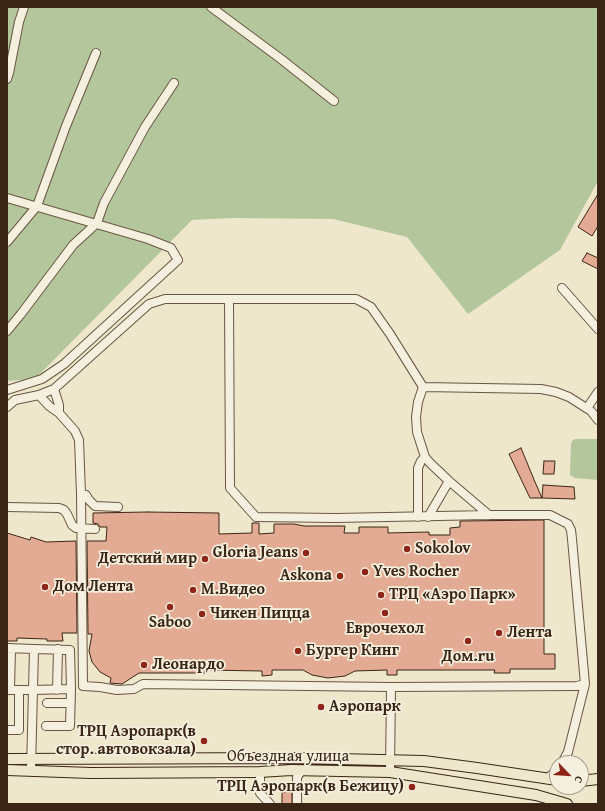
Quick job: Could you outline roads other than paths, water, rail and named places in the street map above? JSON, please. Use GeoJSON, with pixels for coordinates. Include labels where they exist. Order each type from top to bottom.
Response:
{"type":"FeatureCollection","features":[{"type":"Feature","properties":{"kind":"main road","name":"Объездная улица"},"geometry":{"type":"LineString","coordinates":[[7,770],[31,765],[295,758],[424,761],[547,779]]}},
{"type":"Feature","properties":{"kind":"main road","name":"Объездная улица"},"geometry":{"type":"LineString","coordinates":[[7,759],[31,765],[91,773],[260,772],[302,770],[390,772],[536,795],[567,804]]}},
{"type":"Feature","properties":{"kind":"street"},"geometry":{"type":"LineString","coordinates":[[7,79],[10,73],[24,7]]}},
{"type":"Feature","properties":{"kind":"street"},"geometry":{"type":"LineString","coordinates":[[211,7],[334,101]]}},
{"type":"Feature","properties":{"kind":"street"},"geometry":{"type":"LineString","coordinates":[[7,242],[37,206],[66,126],[96,53]]}},
{"type":"Feature","properties":{"kind":"street"},"geometry":{"type":"LineString","coordinates":[[7,331],[73,245],[97,223],[104,203],[144,127],[174,83]]}},
{"type":"Feature","properties":{"kind":"street"},"geometry":{"type":"LineString","coordinates":[[7,198],[148,239],[171,248],[178,260],[64,364],[42,379],[7,390]]}},
{"type":"Feature","properties":{"kind":"street"},"geometry":{"type":"LineString","coordinates":[[562,288],[598,329]]}},
{"type":"Feature","properties":{"kind":"street"},"geometry":{"type":"LineString","coordinates":[[7,407],[15,400],[39,395],[54,389],[149,304],[165,299],[356,299],[371,307],[390,334],[423,387]]}},
{"type":"Feature","properties":{"kind":"street"},"geometry":{"type":"LineString","coordinates":[[229,299],[230,488],[256,517],[336,518],[550,515],[568,524],[571,530],[572,539],[585,684],[566,755]]}},
{"type":"Feature","properties":{"kind":"street"},"geometry":{"type":"LineString","coordinates":[[423,387],[541,389],[570,397],[591,411],[598,420]]}},
{"type":"Feature","properties":{"kind":"street"},"geometry":{"type":"LineString","coordinates":[[423,387],[418,402],[416,417],[417,432],[425,457],[449,481],[489,515]]}},
{"type":"Feature","properties":{"kind":"street"},"geometry":{"type":"LineString","coordinates":[[54,389],[59,405],[59,413]]}},
{"type":"Feature","properties":{"kind":"street"},"geometry":{"type":"LineString","coordinates":[[587,408],[598,392]]}},
{"type":"Feature","properties":{"kind":"street"},"geometry":{"type":"LineString","coordinates":[[39,395],[46,403],[59,413],[75,432],[79,440],[83,686],[116,690],[134,689],[143,684],[391,687],[577,686],[585,684]]}},
{"type":"Feature","properties":{"kind":"street"},"geometry":{"type":"LineString","coordinates":[[418,517],[418,468],[421,461],[425,457]]}},
{"type":"Feature","properties":{"kind":"street"},"geometry":{"type":"LineString","coordinates":[[428,517],[449,481]]}},
{"type":"Feature","properties":{"kind":"street"},"geometry":{"type":"LineString","coordinates":[[81,494],[86,495],[95,506],[118,508]]}},
{"type":"Feature","properties":{"kind":"street"},"geometry":{"type":"LineString","coordinates":[[7,507],[59,508],[64,510],[76,528],[95,530]]}},
{"type":"Feature","properties":{"kind":"street"},"geometry":{"type":"LineString","coordinates":[[7,730],[19,730],[12,690],[9,648],[70,650],[70,726],[46,726]]}},
{"type":"Feature","properties":{"kind":"street"},"geometry":{"type":"LineString","coordinates":[[31,765],[34,649]]}},
{"type":"Feature","properties":{"kind":"street"},"geometry":{"type":"LineString","coordinates":[[57,690],[58,649]]}},
{"type":"Feature","properties":{"kind":"street"},"geometry":{"type":"LineString","coordinates":[[390,772],[391,687]]}},
{"type":"Feature","properties":{"kind":"street"},"geometry":{"type":"LineString","coordinates":[[12,690],[71,690]]}},
{"type":"Feature","properties":{"kind":"street"},"geometry":{"type":"LineString","coordinates":[[47,703],[70,703]]}},
{"type":"Feature","properties":{"kind":"street"},"geometry":{"type":"LineString","coordinates":[[297,804],[297,777],[302,770]]}},
{"type":"Feature","properties":{"kind":"street"},"geometry":{"type":"LineString","coordinates":[[260,772],[260,793],[268,803]]}},
{"type":"Feature","properties":{"kind":"place","name":"Sokolov"},"geometry":{"type":"Point","coordinates":[407,549]}},
{"type":"Feature","properties":{"kind":"place","name":"Gloria Jeans"},"geometry":{"type":"Point","coordinates":[306,553]}},
{"type":"Feature","properties":{"kind":"place","name":"Детский мир"},"geometry":{"type":"Point","coordinates":[205,559]}},
{"type":"Feature","properties":{"kind":"place","name":"Yves Rocher"},"geometry":{"type":"Point","coordinates":[365,572]}},
{"type":"Feature","properties":{"kind":"place","name":"Askona"},"geometry":{"type":"Point","coordinates":[340,576]}},
{"type":"Feature","properties":{"kind":"place","name":"Дом Лента"},"geometry":{"type":"Point","coordinates":[45,587]}},
{"type":"Feature","properties":{"kind":"place","name":"М.Видео"},"geometry":{"type":"Point","coordinates":[193,590]}},
{"type":"Feature","properties":{"kind":"place","name":"ТРЦ «Аэро Парк»"},"geometry":{"type":"Point","coordinates":[381,595]}},
{"type":"Feature","properties":{"kind":"place","name":"Saboo"},"geometry":{"type":"Point","coordinates":[170,607]}},
{"type":"Feature","properties":{"kind":"place","name":"Еврочехол"},"geometry":{"type":"Point","coordinates":[385,613]}},
{"type":"Feature","properties":{"kind":"place","name":"Чикен Пицца"},"geometry":{"type":"Point","coordinates":[202,614]}},
{"type":"Feature","properties":{"kind":"place","name":"Лента"},"geometry":{"type":"Point","coordinates":[499,633]}},
{"type":"Feature","properties":{"kind":"place","name":"Дом.ru"},"geometry":{"type":"Point","coordinates":[468,641]}},
{"type":"Feature","properties":{"kind":"place","name":"Бургер Кинг"},"geometry":{"type":"Point","coordinates":[298,651]}},
{"type":"Feature","properties":{"kind":"place","name":"Леонардо"},"geometry":{"type":"Point","coordinates":[144,665]}},
{"type":"Feature","properties":{"kind":"place","name":"Аэропарк"},"geometry":{"type":"Point","coordinates":[321,707]}},
{"type":"Feature","properties":{"kind":"place","name":"ТРЦ Аэропарк(в стор. автовокзала)"},"geometry":{"type":"Point","coordinates":[204,741]}},
{"type":"Feature","properties":{"kind":"place","name":"ТРЦ Аэропарк(в Бежицу)"},"geometry":{"type":"Point","coordinates":[412,787]}}]}
